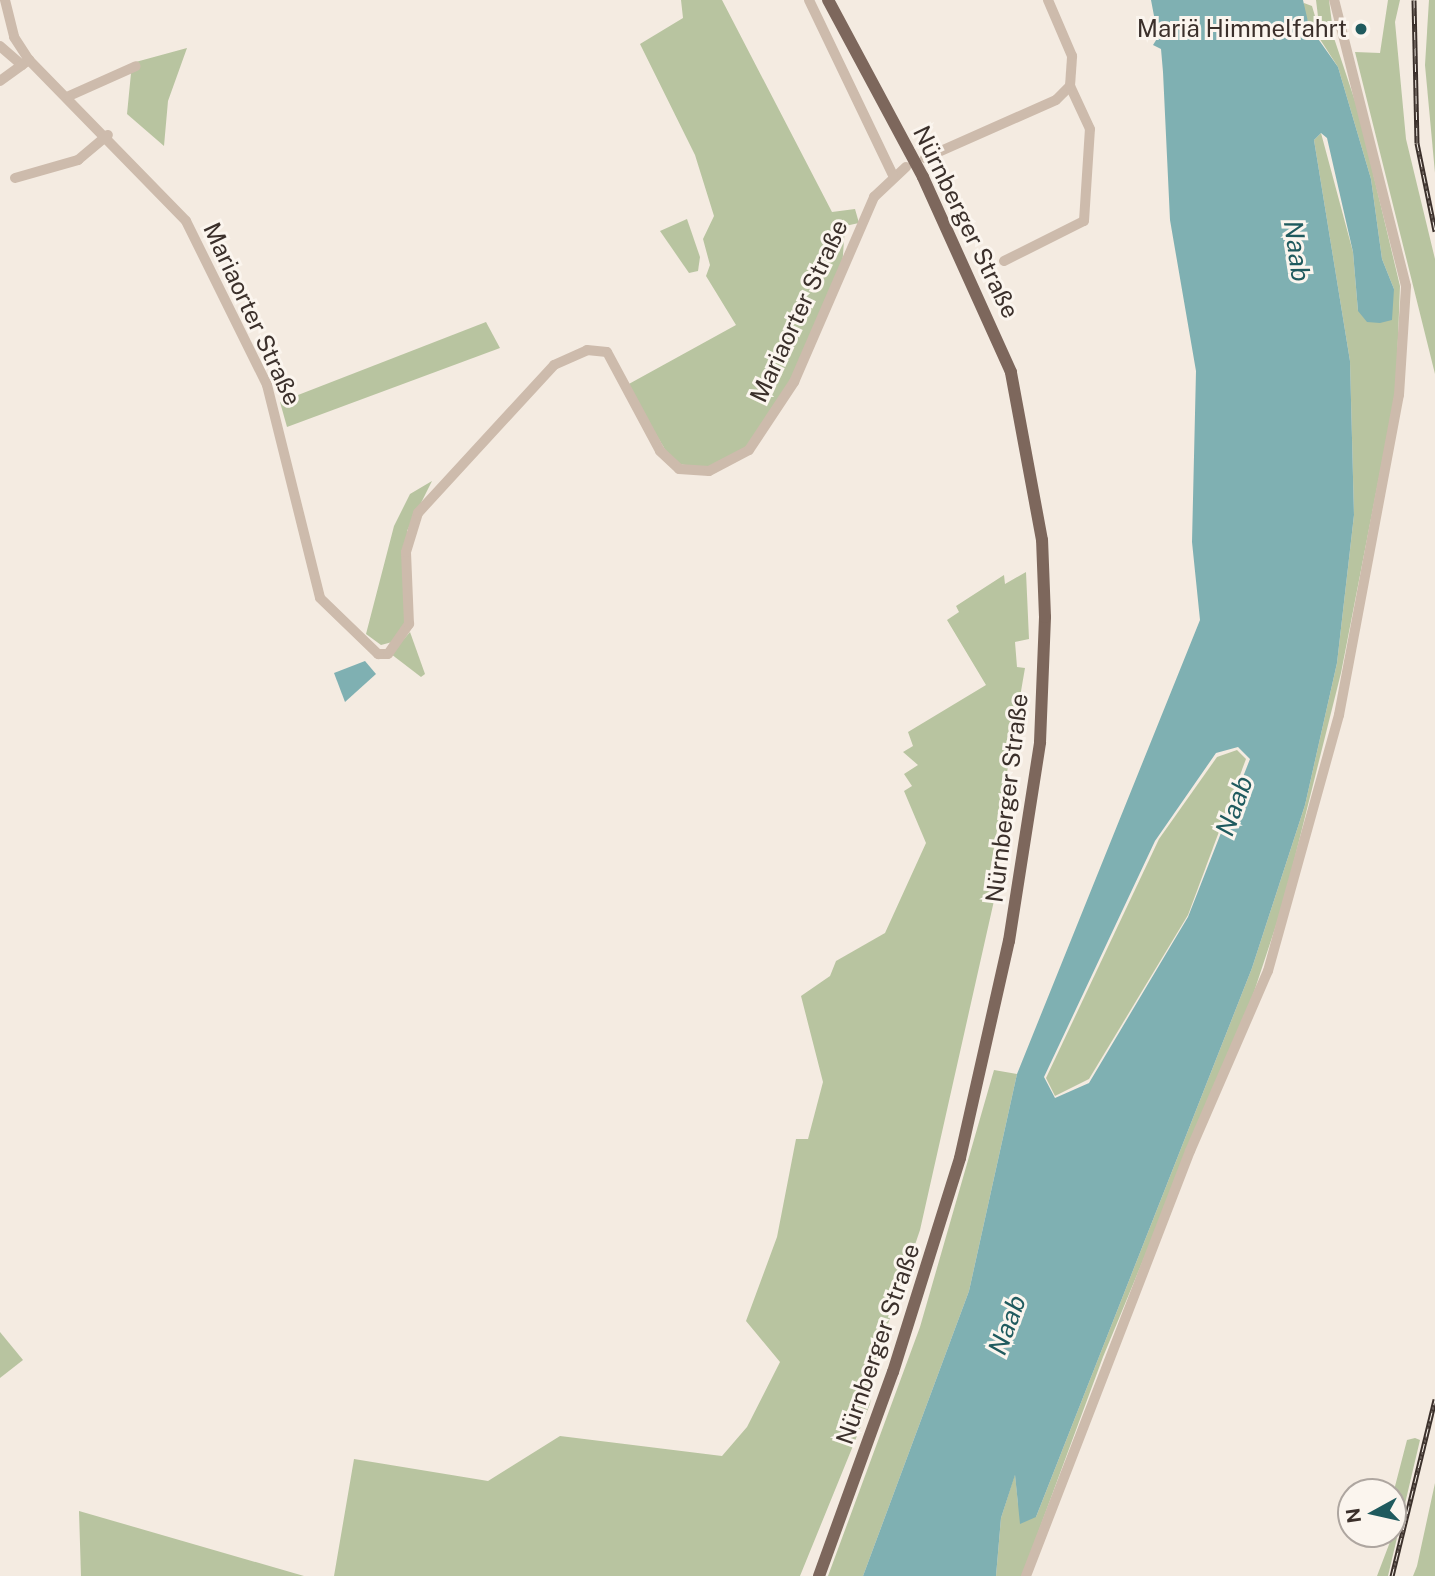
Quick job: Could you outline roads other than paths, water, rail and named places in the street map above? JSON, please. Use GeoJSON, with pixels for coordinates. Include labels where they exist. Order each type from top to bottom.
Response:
{"type":"FeatureCollection","features":[{"type":"Feature","properties":{"kind":"main road","name":"Nürnberger Straße"},"geometry":{"type":"LineString","coordinates":[[819,1576],[894,1372],[960,1158],[1009,941],[1040,742],[1045,617],[1040,527],[1011,372],[923,177],[828,0]]}},
{"type":"Feature","properties":{"kind":"street"},"geometry":{"type":"LineString","coordinates":[[5,0],[4,18],[26,62]]}},
{"type":"Feature","properties":{"kind":"street"},"geometry":{"type":"LineString","coordinates":[[809,0],[894,175],[906,167]]}},
{"type":"Feature","properties":{"kind":"street"},"geometry":{"type":"LineString","coordinates":[[1004,261],[1084,221],[1090,129],[1070,86],[1072,56],[1048,0]]}},
{"type":"Feature","properties":{"kind":"street"},"geometry":{"type":"LineString","coordinates":[[1026,1576],[1190,1152],[1268,971],[1339,715],[1399,395],[1406,286],[1334,0]]}},
{"type":"Feature","properties":{"kind":"street"},"geometry":{"type":"LineString","coordinates":[[0,46],[26,62],[69,96],[108,135],[78,160],[15,178]]}},
{"type":"Feature","properties":{"kind":"street"},"geometry":{"type":"LineString","coordinates":[[0,81],[26,62]]}},
{"type":"Feature","properties":{"kind":"street"},"geometry":{"type":"LineString","coordinates":[[69,96],[136,65]]}},
{"type":"Feature","properties":{"kind":"street"},"geometry":{"type":"LineString","coordinates":[[925,158],[1056,100],[1070,86]]}},
{"type":"Feature","properties":{"kind":"street","name":"Mariaorter Straße"},"geometry":{"type":"LineString","coordinates":[[108,135],[186,221],[267,385],[320,598],[378,654],[388,654],[409,624],[406,552],[418,513],[554,365],[587,350],[607,352],[660,450],[679,469],[709,471],[749,450],[794,382],[856,249],[867,210],[894,175]]}},
{"type":"Feature","properties":{"kind":"water","name":"Naab"},"geometry":{"type":"Polygon","coordinates":[[[1151,0],[1303,0],[1309,26],[1338,67],[1371,179],[1382,259],[1394,289],[1392,320],[1380,323],[1367,322],[1358,311],[1353,252],[1327,138],[1321,133],[1314,140],[1350,361],[1354,515],[1337,663],[1305,805],[1252,968],[1036,1517],[1020,1524],[1015,1475],[1001,1518],[996,1576],[863,1576],[969,1291],[1017,1074],[1200,620],[1192,542],[1196,371],[1170,220],[1161,49],[1153,45],[1158,37],[1151,0]],[[1238,747],[1216,753],[1155,841],[1044,1077],[1055,1098],[1089,1083],[1188,917],[1250,759],[1238,747]]]}},
{"type":"Feature","properties":{"kind":"water"},"geometry":{"type":"Polygon","coordinates":[[[365,661],[376,674],[345,702],[334,673],[365,661]]]}},
{"type":"Feature","properties":{"kind":"railway"},"geometry":{"type":"LineString","coordinates":[[1414,0],[1417,143],[1435,231]]}},
{"type":"Feature","properties":{"kind":"railway"},"geometry":{"type":"LineString","coordinates":[[1392,1576],[1435,1399]]}},
{"type":"Feature","properties":{"kind":"place","name":"Mariä Himmelfahrt"},"geometry":{"type":"Point","coordinates":[1361,29]}}]}
